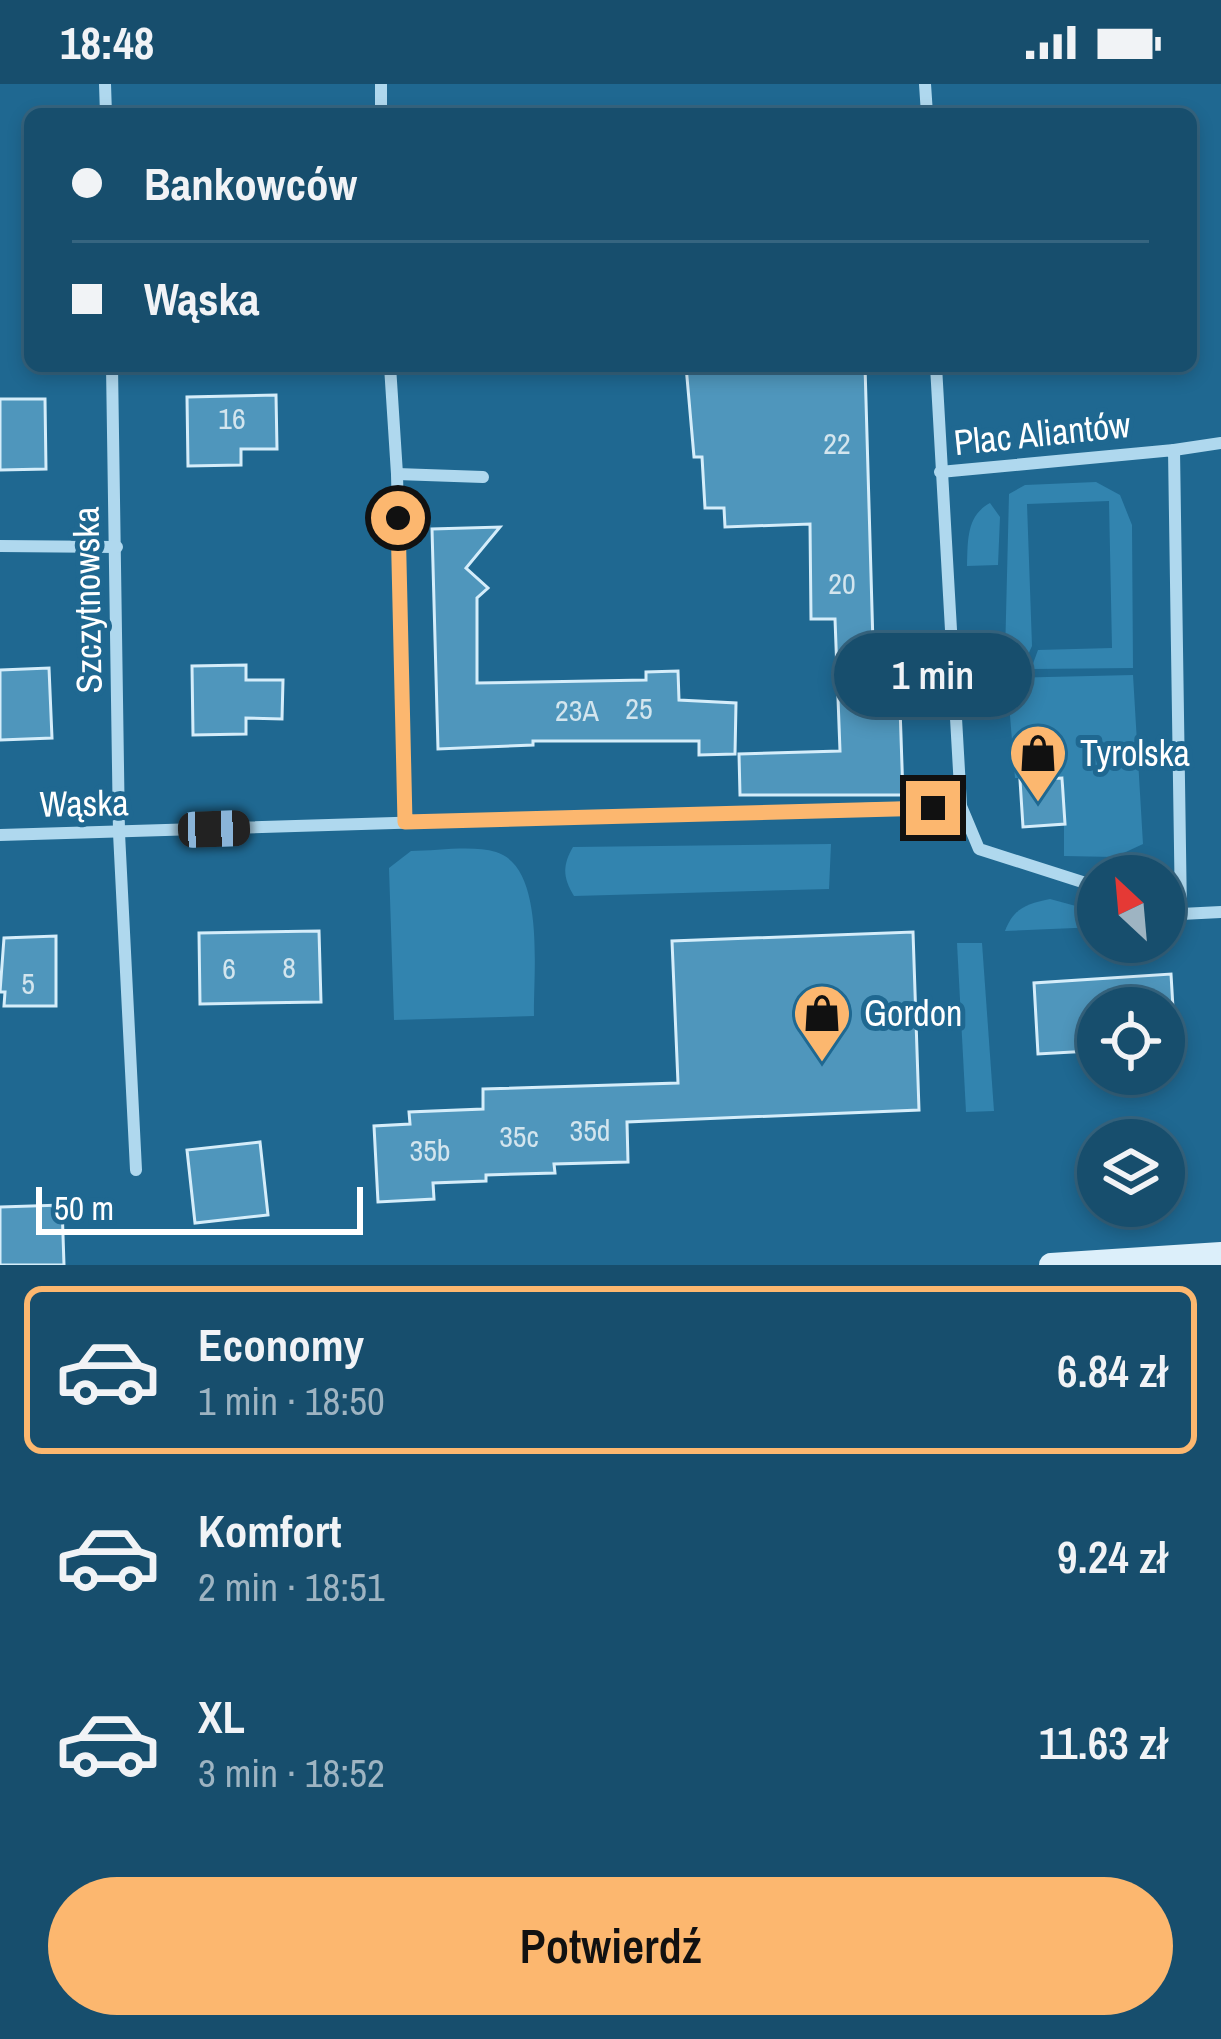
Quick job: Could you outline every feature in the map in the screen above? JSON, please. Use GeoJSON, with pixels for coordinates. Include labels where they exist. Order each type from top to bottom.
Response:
{"type":"FeatureCollection","features":[{"type":"Feature","properties":{"kind":"main road"},"geometry":{"type":"LineString","coordinates":[[1051,1265],[1169,1261],[1221,1254]]}},
{"type":"Feature","properties":{"kind":"street","name":"Szczytnowska"},"geometry":{"type":"LineString","coordinates":[[112,372],[119,833],[136,1170]]}},
{"type":"Feature","properties":{"kind":"street"},"geometry":{"type":"LineString","coordinates":[[390,372],[405,822]]}},
{"type":"Feature","properties":{"kind":"street"},"geometry":{"type":"LineString","coordinates":[[936,372],[940,472]]}},
{"type":"Feature","properties":{"kind":"street"},"geometry":{"type":"LineString","coordinates":[[1174,450],[1221,443]]}},
{"type":"Feature","properties":{"kind":"street","name":"Plac Aliantów"},"geometry":{"type":"LineString","coordinates":[[1077,880],[979,849],[961,806],[940,472],[1174,450],[1179,855]]}},
{"type":"Feature","properties":{"kind":"street"},"geometry":{"type":"LineString","coordinates":[[397,474],[483,477]]}},
{"type":"Feature","properties":{"kind":"street"},"geometry":{"type":"LineString","coordinates":[[0,546],[117,547]]}},
{"type":"Feature","properties":{"kind":"street","name":"Wąska"},"geometry":{"type":"LineString","coordinates":[[0,835],[961,806]]}},
{"type":"Feature","properties":{"kind":"street"},"geometry":{"type":"LineString","coordinates":[[1185,914],[1221,912]]}},
{"type":"Feature","properties":{"kind":"shaded area"},"geometry":{"type":"Polygon","coordinates":[[[1096,482],[1120,495],[1132,525],[1133,668],[1031,669],[1038,650],[1112,648],[1109,501],[1027,504],[1032,646],[1021,670],[1012,669],[1005,656],[1009,494],[1025,485],[1096,482]]]}},
{"type":"Feature","properties":{"kind":"shaded area"},"geometry":{"type":"Polygon","coordinates":[[[990,503],[1000,517],[998,565],[967,566],[972,522],[990,503]]]}},
{"type":"Feature","properties":{"kind":"shaded area"},"geometry":{"type":"Polygon","coordinates":[[[1133,675],[1143,844],[1119,855],[1064,856],[1064,777],[1015,778],[1007,678],[1133,675]]]}},
{"type":"Feature","properties":{"kind":"shaded area"},"geometry":{"type":"Polygon","coordinates":[[[831,844],[829,889],[574,896],[565,872],[573,847],[831,844]]]}},
{"type":"Feature","properties":{"kind":"shaded area"},"geometry":{"type":"Polygon","coordinates":[[[487,850],[512,862],[530,899],[534,1016],[394,1020],[389,868],[411,851],[487,850]]]}},
{"type":"Feature","properties":{"kind":"shaded area"},"geometry":{"type":"Polygon","coordinates":[[[1050,899],[1077,906],[1077,928],[1005,931],[1012,917],[1050,899]]]}},
{"type":"Feature","properties":{"kind":"shaded area"},"geometry":{"type":"Polygon","coordinates":[[[957,943],[982,943],[994,1111],[966,1112],[957,943]]]}},
{"type":"Feature","properties":{"kind":"building"},"geometry":{"type":"Polygon","coordinates":[[[687,372],[865,372],[874,679],[899,678],[903,795],[740,795],[739,754],[840,751],[835,619],[811,619],[810,524],[725,527],[724,508],[705,508],[702,457],[694,457],[687,372]]]}},
{"type":"Feature","properties":{"kind":"building"},"geometry":{"type":"Polygon","coordinates":[[[276,395],[277,449],[241,449],[241,465],[188,466],[187,397],[276,395]]]}},
{"type":"Feature","properties":{"kind":"building"},"geometry":{"type":"Polygon","coordinates":[[[0,399],[45,399],[46,469],[0,470],[0,399]]]}},
{"type":"Feature","properties":{"kind":"building"},"geometry":{"type":"Polygon","coordinates":[[[500,527],[466,568],[488,588],[477,598],[477,683],[646,680],[646,672],[678,671],[679,700],[736,703],[735,754],[699,755],[699,741],[533,741],[533,745],[438,749],[432,529],[500,527]]]}},
{"type":"Feature","properties":{"kind":"building"},"geometry":{"type":"Polygon","coordinates":[[[246,665],[246,680],[283,680],[282,719],[246,718],[246,734],[193,735],[192,666],[246,665]]]}},
{"type":"Feature","properties":{"kind":"building"},"geometry":{"type":"Polygon","coordinates":[[[49,668],[52,738],[0,740],[0,670],[49,668]]]}},
{"type":"Feature","properties":{"kind":"building"},"geometry":{"type":"Polygon","coordinates":[[[1062,778],[1065,824],[1023,827],[1020,780],[1062,778]]]}},
{"type":"Feature","properties":{"kind":"building"},"geometry":{"type":"Polygon","coordinates":[[[319,931],[321,1002],[200,1004],[199,933],[319,931]]]}},
{"type":"Feature","properties":{"kind":"building"},"geometry":{"type":"Polygon","coordinates":[[[913,932],[919,1110],[627,1122],[628,1162],[554,1164],[555,1173],[486,1175],[486,1181],[433,1183],[434,1199],[378,1202],[374,1126],[410,1124],[409,1112],[483,1109],[483,1089],[678,1083],[672,941],[913,932]]]}},
{"type":"Feature","properties":{"kind":"building"},"geometry":{"type":"Polygon","coordinates":[[[56,936],[56,1006],[4,1006],[5,992],[0,992],[4,938],[56,936]]]}},
{"type":"Feature","properties":{"kind":"building"},"geometry":{"type":"Polygon","coordinates":[[[1171,974],[1172,987],[1077,987],[1077,1052],[1038,1054],[1034,983],[1171,974]]]}},
{"type":"Feature","properties":{"kind":"building"},"geometry":{"type":"Polygon","coordinates":[[[260,1142],[268,1215],[195,1223],[187,1150],[260,1142]]]}},
{"type":"Feature","properties":{"kind":"building"},"geometry":{"type":"Polygon","coordinates":[[[62,1205],[64,1265],[0,1265],[0,1207],[62,1205]]]}},
{"type":"Feature","properties":{"kind":"place","name":"Tyrolska"},"geometry":{"type":"Point","coordinates":[1038,804]}},
{"type":"Feature","properties":{"kind":"place","name":"Gordon"},"geometry":{"type":"Point","coordinates":[822,1064]}},
{"type":"Feature","properties":{"kind":"route"},"geometry":{"type":"LineString","coordinates":[[398,518],[405,822],[933,808]]}}]}
